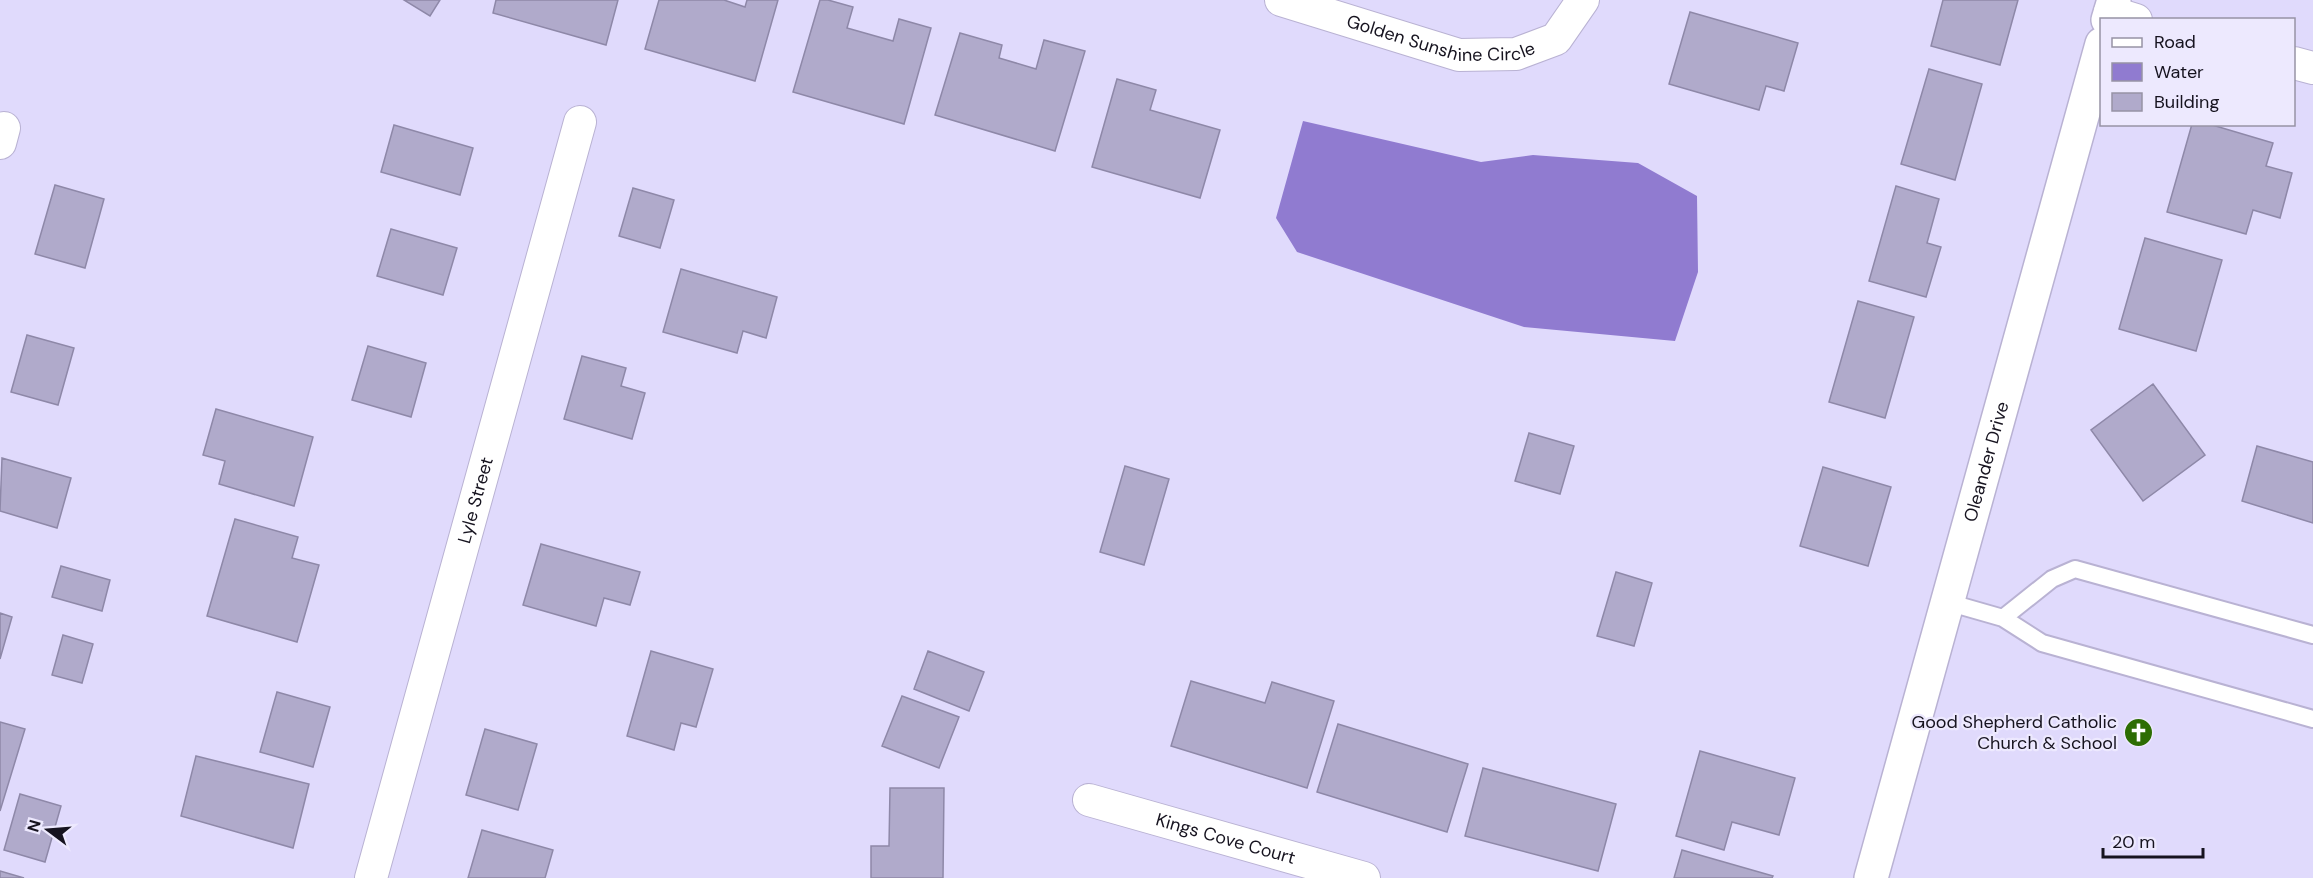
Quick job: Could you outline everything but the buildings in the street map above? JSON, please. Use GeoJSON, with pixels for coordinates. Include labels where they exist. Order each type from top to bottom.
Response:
{"type":"FeatureCollection","features":[{"type":"Feature","properties":{"kind":"street","name":"Golden Sunshine Circle"},"geometry":{"type":"LineString","coordinates":[[1281,0],[1459,55],[1516,54],[1556,39],[1582,0]]}},
{"type":"Feature","properties":{"kind":"street","name":"Oleander Drive"},"geometry":{"type":"LineString","coordinates":[[1871,878],[2100,51]]}},
{"type":"Feature","properties":{"kind":"street"},"geometry":{"type":"LineString","coordinates":[[2295,63],[2313,68]]}},
{"type":"Feature","properties":{"kind":"street","name":"Lyle Street"},"geometry":{"type":"LineString","coordinates":[[371,878],[580,122]]}},
{"type":"Feature","properties":{"kind":"street","name":"Kings Cove Court"},"geometry":{"type":"LineString","coordinates":[[1089,800],[1364,878]]}},
{"type":"Feature","properties":{"kind":"lane"},"geometry":{"type":"LineString","coordinates":[[2003,618],[2052,579],[2075,569],[2313,635]]}},
{"type":"Feature","properties":{"kind":"lane"},"geometry":{"type":"LineString","coordinates":[[1947,602],[2003,618],[2042,643],[2313,719]]}},
{"type":"Feature","properties":{"kind":"water"},"geometry":{"type":"Polygon","coordinates":[[[1303,121],[1481,162],[1533,155],[1638,163],[1697,196],[1698,272],[1675,341],[1524,327],[1297,252],[1276,218],[1303,121]]]}},
{"type":"Feature","properties":{"kind":"place","name":"Good Shepherd Catholic Church & School"},"geometry":{"type":"Point","coordinates":[2138,732]}}]}
